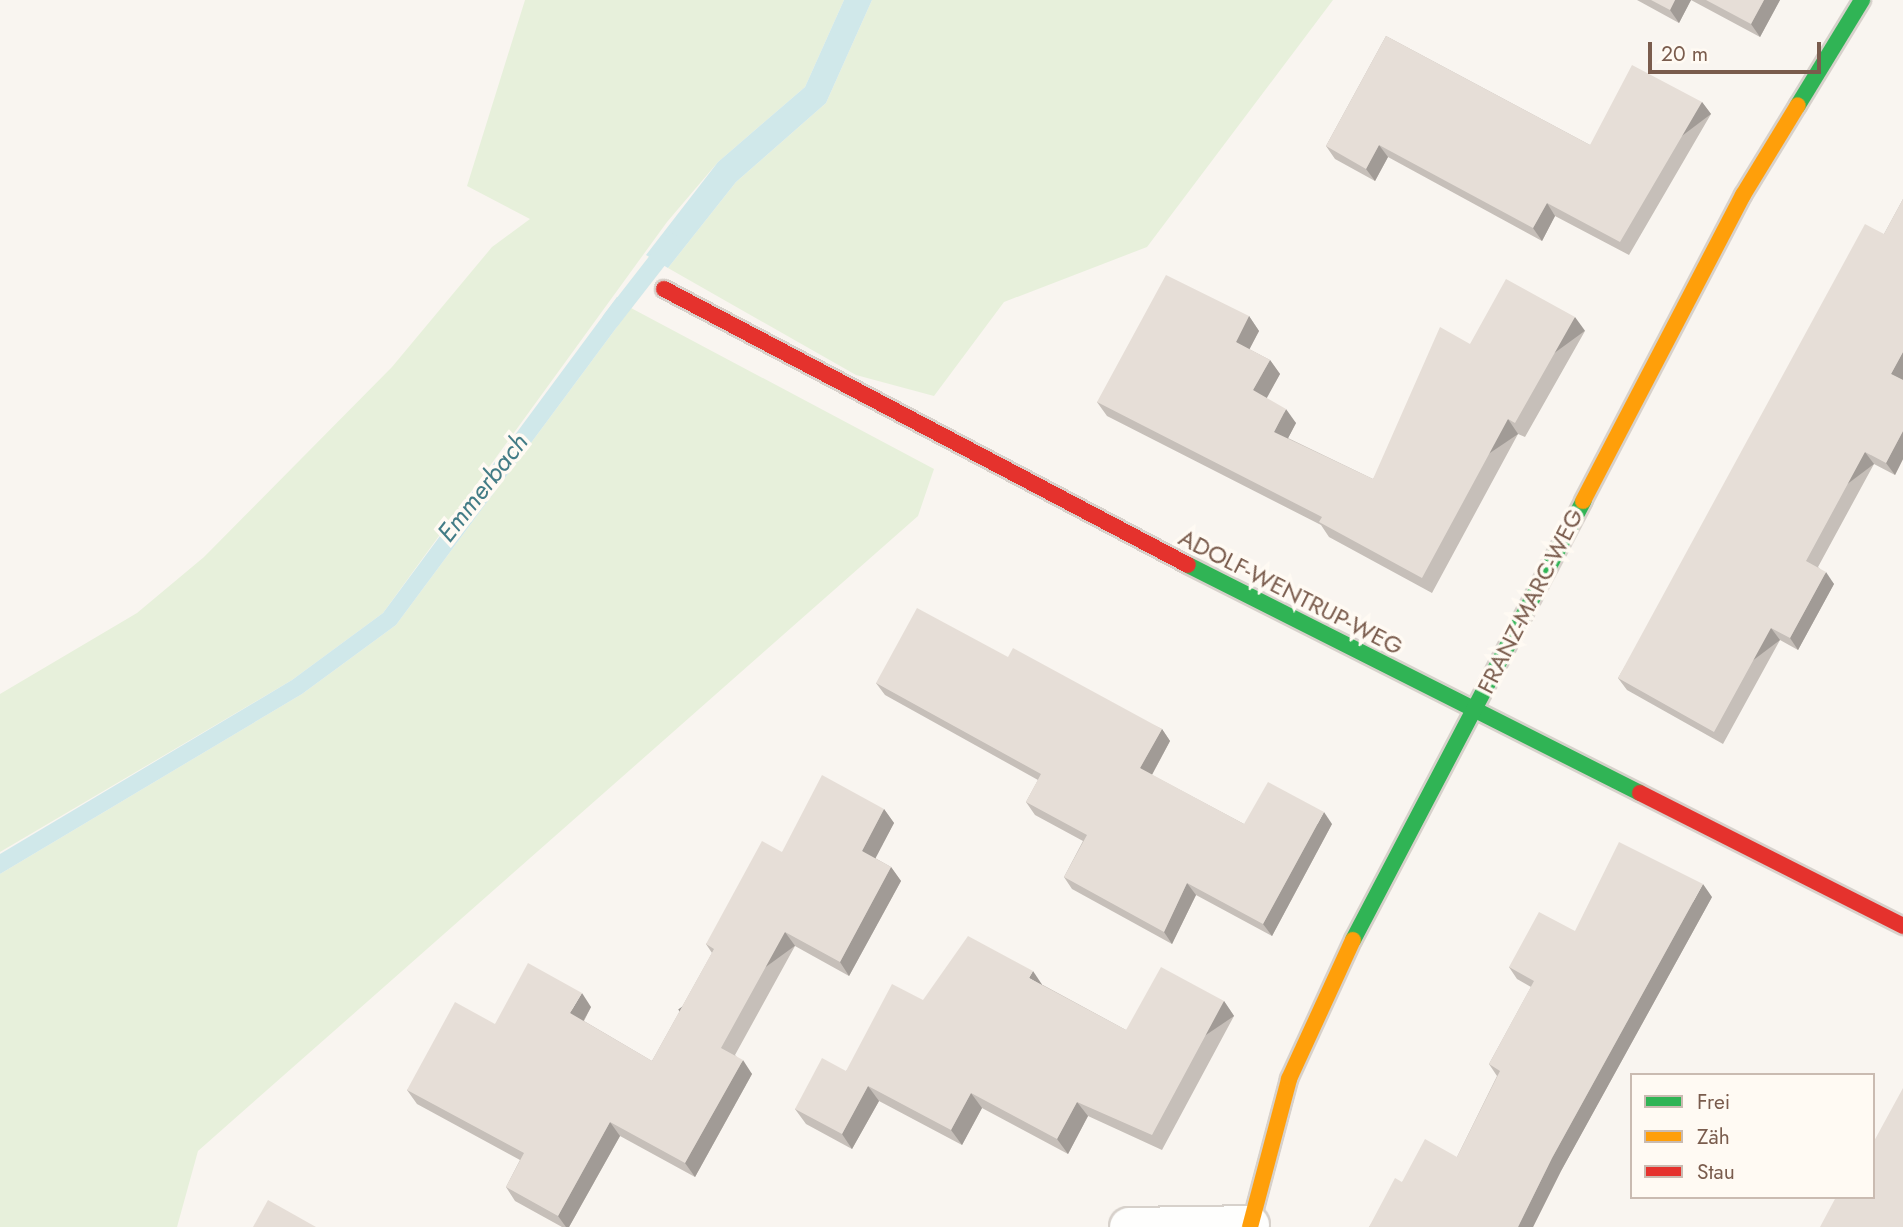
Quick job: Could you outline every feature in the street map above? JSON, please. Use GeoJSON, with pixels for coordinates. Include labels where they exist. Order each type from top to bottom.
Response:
{"type":"FeatureCollection","features":[{"type":"Feature","properties":{"kind":"street","name":"FRANZ-MARC-WEG"},"geometry":{"type":"LineString","coordinates":[[1129,1227],[1250,1226],[1289,1079],[1474,710],[1743,195],[1862,0]]}},
{"type":"Feature","properties":{"kind":"street","name":"ADOLF-WENTRUP-WEG"},"geometry":{"type":"LineString","coordinates":[[664,289],[943,441],[1903,926]]}},
{"type":"Feature","properties":{"kind":"green space"},"geometry":{"type":"Polygon","coordinates":[[[525,0],[844,0],[805,87],[718,162],[667,222],[383,613],[292,680],[0,852],[0,694],[137,613],[204,557],[392,367],[492,247],[530,219],[467,186],[525,0]]]}},
{"type":"Feature","properties":{"kind":"green space"},"geometry":{"type":"Polygon","coordinates":[[[872,0],[1333,0],[1147,247],[1004,302],[934,396],[856,375],[668,268],[736,182],[826,103],[872,0]]]}},
{"type":"Feature","properties":{"kind":"green space"},"geometry":{"type":"Polygon","coordinates":[[[631,308],[934,469],[918,516],[198,1151],[177,1227],[0,1227],[0,874],[302,694],[396,625],[631,308]]]}},
{"type":"Feature","properties":{"kind":"water"},"geometry":{"type":"Polygon","coordinates":[[[844,0],[872,0],[826,103],[736,182],[668,268],[646,255],[718,162],[805,87],[844,0]]]}},
{"type":"Feature","properties":{"kind":"water"},"geometry":{"type":"Polygon","coordinates":[[[617,297],[631,308],[396,625],[302,694],[0,874],[0,854],[292,680],[383,613],[617,297]]]}},
{"type":"Feature","properties":{"kind":"building"},"geometry":{"type":"Polygon","coordinates":[[[1651,0],[1675,0],[1670,10],[1651,0]]]}},
{"type":"Feature","properties":{"kind":"building"},"geometry":{"type":"Polygon","coordinates":[[[1706,0],[1764,0],[1751,24],[1706,0]]]}},
{"type":"Feature","properties":{"kind":"building"},"geometry":{"type":"Polygon","coordinates":[[[1386,36],[1590,145],[1632,65],[1702,102],[1620,242],[1547,203],[1533,228],[1379,145],[1366,169],[1326,146],[1386,36]]]}},
{"type":"Feature","properties":{"kind":"building"},"geometry":{"type":"Polygon","coordinates":[[[1903,199],[1903,352],[1891,374],[1903,380],[1903,431],[1886,463],[1865,452],[1806,561],[1826,572],[1790,638],[1771,628],[1714,732],[1618,678],[1865,224],[1884,234],[1903,199]]]}},
{"type":"Feature","properties":{"kind":"building"},"geometry":{"type":"Polygon","coordinates":[[[1166,275],[1249,316],[1236,342],[1270,360],[1253,390],[1286,409],[1274,432],[1373,479],[1440,327],[1470,344],[1506,279],[1575,317],[1515,423],[1508,419],[1422,578],[1319,522],[1322,517],[1097,402],[1166,275]]]}},
{"type":"Feature","properties":{"kind":"building"},"geometry":{"type":"Polygon","coordinates":[[[917,608],[1008,657],[1013,648],[1162,729],[1140,768],[1244,824],[1268,782],[1324,812],[1263,924],[1187,883],[1164,932],[1064,877],[1087,835],[1026,802],[1041,774],[876,683],[917,608]]]}},
{"type":"Feature","properties":{"kind":"building"},"geometry":{"type":"Polygon","coordinates":[[[822,775],[884,809],[862,851],[891,867],[840,962],[785,932],[721,1048],[743,1060],[685,1163],[610,1122],[558,1216],[506,1187],[524,1153],[407,1090],[455,1002],[495,1024],[528,963],[582,993],[570,1013],[652,1061],[714,949],[706,944],[762,841],[782,852],[822,775]]]}},
{"type":"Feature","properties":{"kind":"building"},"geometry":{"type":"Polygon","coordinates":[[[1619,842],[1703,884],[1552,1158],[1518,1227],[1369,1227],[1395,1178],[1402,1182],[1425,1139],[1457,1157],[1500,1071],[1489,1064],[1534,981],[1509,967],[1539,912],[1575,931],[1619,842]]]}},
{"type":"Feature","properties":{"kind":"building"},"geometry":{"type":"Polygon","coordinates":[[[968,936],[1033,971],[1029,978],[1126,1030],[1161,967],[1224,1001],[1152,1135],[1077,1102],[1057,1139],[971,1093],[951,1130],[868,1086],[842,1134],[795,1109],[822,1058],[846,1071],[892,984],[923,1000],[968,936]]]}},
{"type":"Feature","properties":{"kind":"building"},"geometry":{"type":"Polygon","coordinates":[[[1903,1088],[1903,1227],[1820,1227],[1835,1199],[1875,1199],[1875,1139],[1903,1088]]]}},
{"type":"Feature","properties":{"kind":"building"},"geometry":{"type":"Polygon","coordinates":[[[268,1200],[316,1227],[253,1227],[268,1200]]]}},
{"type":"Feature","properties":{"kind":"waterway","name":"Emmerbach"},"geometry":{"type":"LineString","coordinates":[[611,320],[671,243]]}},
{"type":"Feature","properties":{"kind":"traffic: fast"},"geometry":{"type":"LineString","coordinates":[[1798,105],[1862,0]]}},
{"type":"Feature","properties":{"kind":"traffic: fast"},"geometry":{"type":"LineString","coordinates":[[1353,940],[1583,501]]}},
{"type":"Feature","properties":{"kind":"traffic: fast"},"geometry":{"type":"LineString","coordinates":[[1188,565],[1640,793]]}},
{"type":"Feature","properties":{"kind":"traffic: slow"},"geometry":{"type":"LineString","coordinates":[[1583,501],[1743,195],[1798,105]]}},
{"type":"Feature","properties":{"kind":"traffic: slow"},"geometry":{"type":"LineString","coordinates":[[1250,1227],[1289,1079],[1353,940]]}},
{"type":"Feature","properties":{"kind":"traffic: jam"},"geometry":{"type":"LineString","coordinates":[[664,289],[1188,565]]}},
{"type":"Feature","properties":{"kind":"traffic: jam"},"geometry":{"type":"LineString","coordinates":[[1640,793],[1903,926]]}}]}
